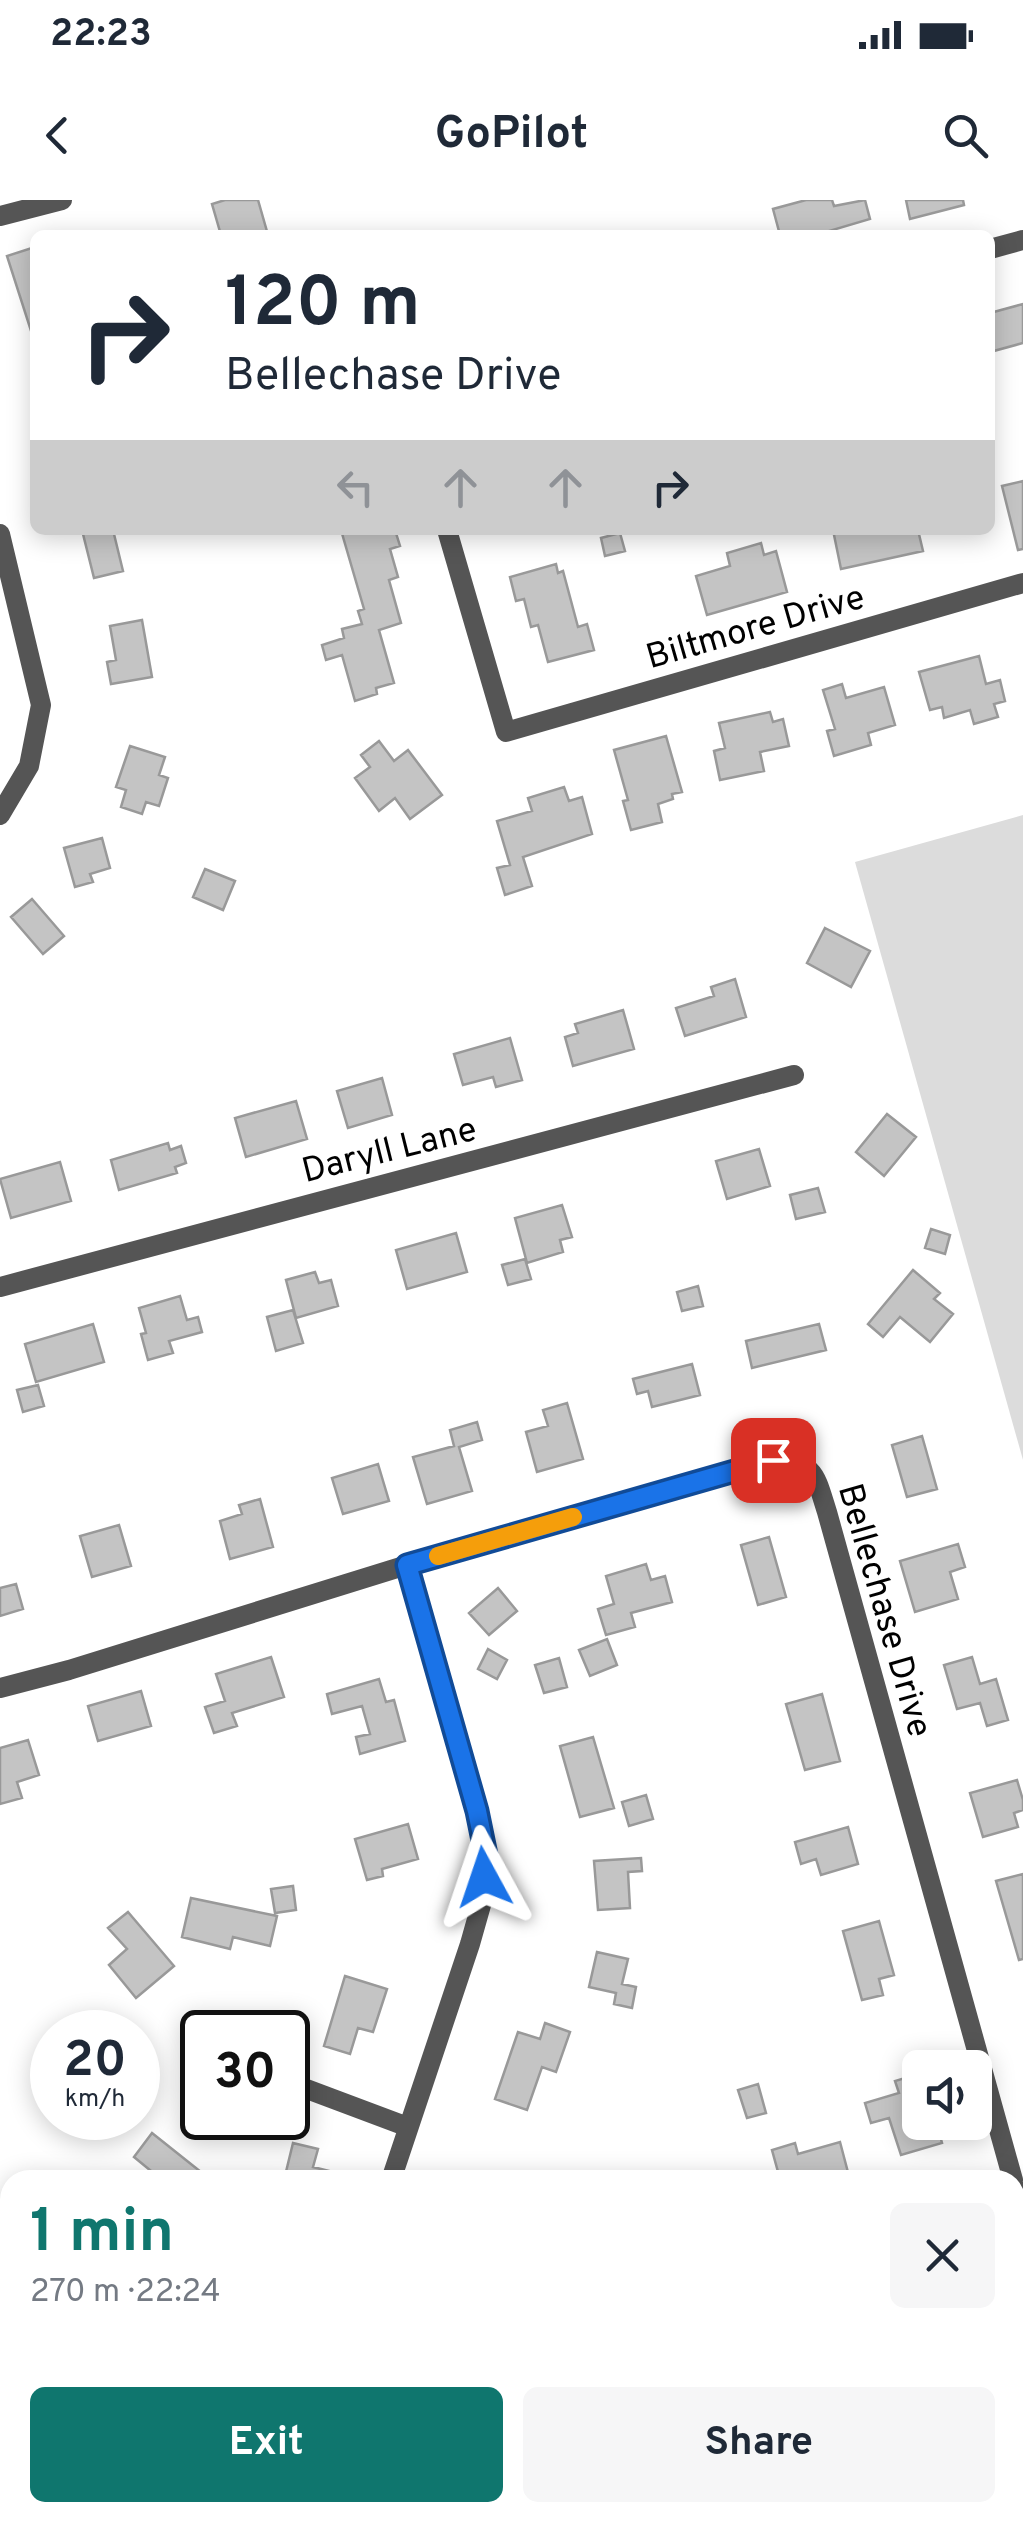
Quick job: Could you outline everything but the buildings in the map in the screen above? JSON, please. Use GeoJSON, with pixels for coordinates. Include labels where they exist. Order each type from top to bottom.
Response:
{"type":"FeatureCollection","features":[{"type":"Feature","properties":{"kind":"street"},"geometry":{"type":"LineString","coordinates":[[0,216],[62,200]]}},
{"type":"Feature","properties":{"kind":"street"},"geometry":{"type":"LineString","coordinates":[[995,248],[1023,240]]}},
{"type":"Feature","properties":{"kind":"street"},"geometry":{"type":"LineString","coordinates":[[0,534],[41,705],[29,766],[0,815]]}},
{"type":"Feature","properties":{"kind":"street","name":"Biltmore Drive"},"geometry":{"type":"LineString","coordinates":[[448,535],[506,732],[1023,583]]}},
{"type":"Feature","properties":{"kind":"street","name":"Daryll Lane"},"geometry":{"type":"LineString","coordinates":[[0,1287],[794,1075]]}},
{"type":"Feature","properties":{"kind":"street","name":"Bellechase Drive"},"geometry":{"type":"LineString","coordinates":[[0,1688],[773,1460],[797,1461],[809,1467],[832,1528],[1010,2170]]}},
{"type":"Feature","properties":{"kind":"street"},"geometry":{"type":"LineString","coordinates":[[394,2170],[484,1898],[486,1855],[407,1565]]}},
{"type":"Feature","properties":{"kind":"street"},"geometry":{"type":"LineString","coordinates":[[310,2090],[408,2127]]}},
{"type":"Feature","properties":{"kind":"shaded area"},"geometry":{"type":"Polygon","coordinates":[[[1023,815],[1023,1460],[855,862],[1023,815]]]}},
{"type":"Feature","properties":{"kind":"slow traffic"},"geometry":{"type":"LineString","coordinates":[[438,1556],[573,1517]]}},
{"type":"Feature","properties":{"kind":"route"},"geometry":{"type":"LineString","coordinates":[[484,1877],[486,1855],[477,1811],[407,1565],[773,1460]]}}]}
